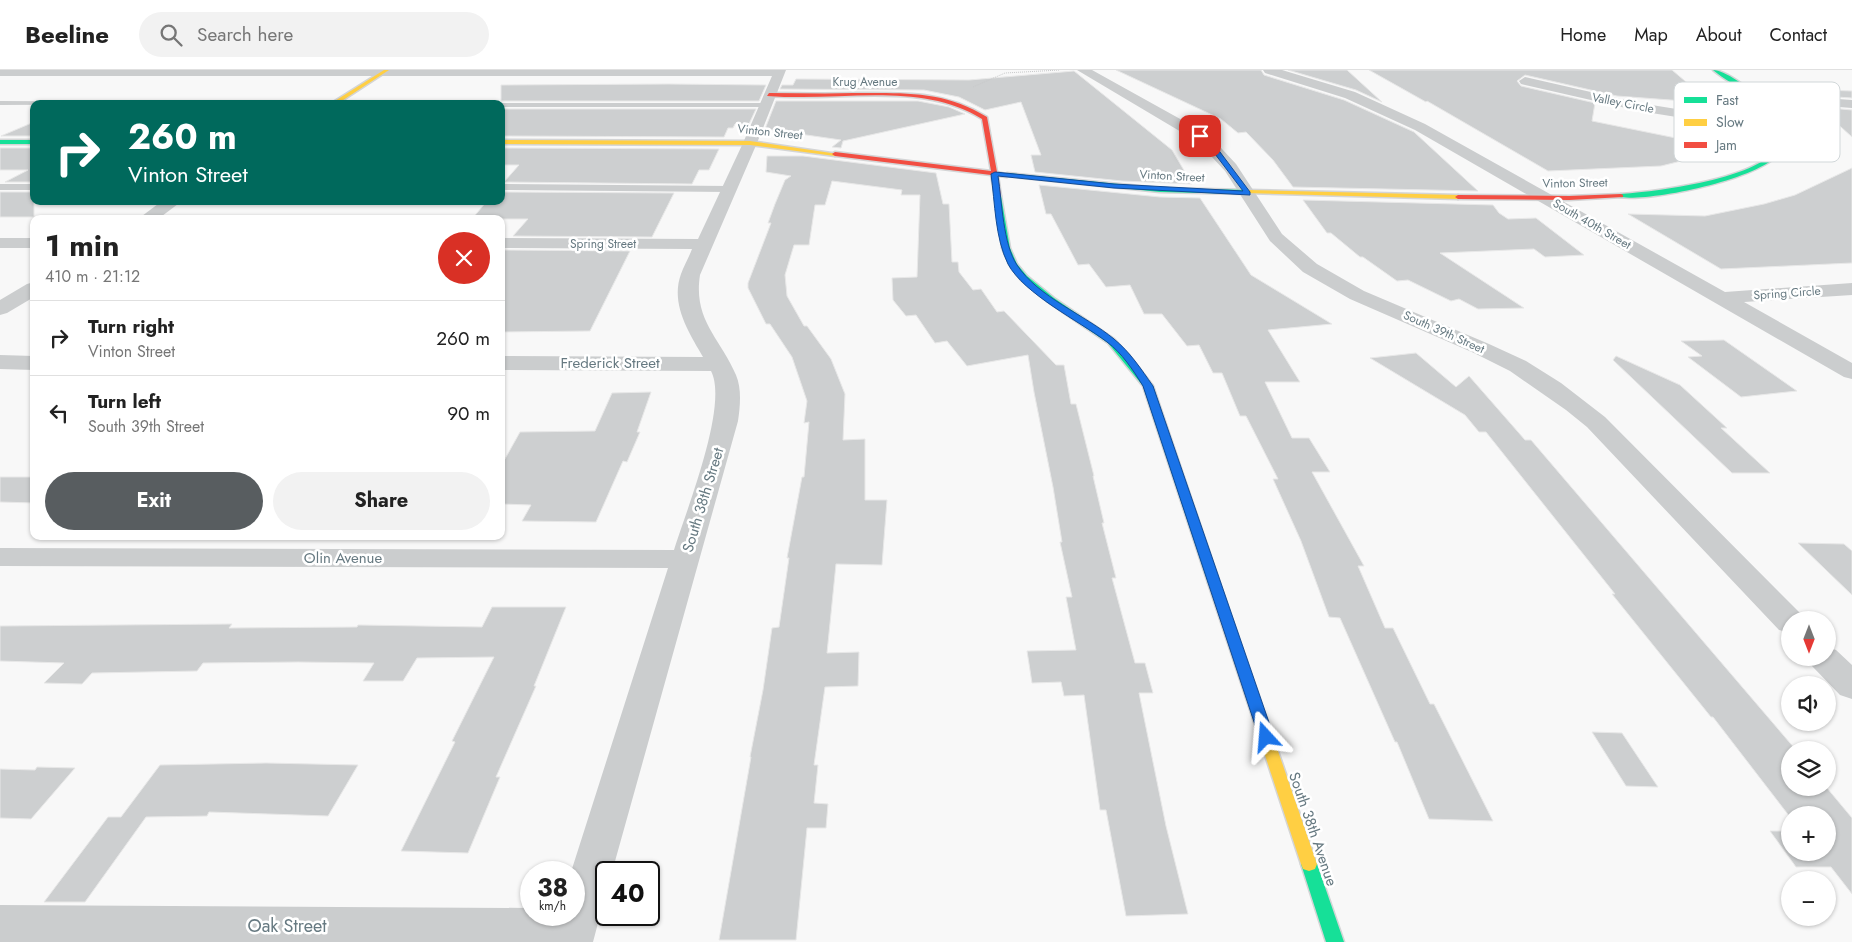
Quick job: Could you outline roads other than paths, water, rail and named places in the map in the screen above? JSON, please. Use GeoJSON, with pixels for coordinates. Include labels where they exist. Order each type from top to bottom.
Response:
{"type":"FeatureCollection","features":[{"type":"Feature","properties":{"kind":"street","name":"South 39th Street"},"geometry":{"type":"LineString","coordinates":[[1083,70],[1200,136],[1215,149],[1248,193],[1277,239],[1292,254],[1311,268],[1366,299],[1506,360],[1544,381],[1577,406],[1596,422],[1781,613]]}},
{"type":"Feature","properties":{"kind":"street","name":"South 40th Street"},"geometry":{"type":"LineString","coordinates":[[1269,70],[1350,95],[1398,116],[1852,372]]}},
{"type":"Feature","properties":{"kind":"street"},"geometry":{"type":"LineString","coordinates":[[1715,70],[1733,82]]}},
{"type":"Feature","properties":{"kind":"street"},"geometry":{"type":"LineString","coordinates":[[339,100],[385,71]]}},
{"type":"Feature","properties":{"kind":"street"},"geometry":{"type":"LineString","coordinates":[[0,72],[779,71]]}},
{"type":"Feature","properties":{"kind":"street","name":"South 38th Street"},"geometry":{"type":"LineString","coordinates":[[573,935],[686,559],[727,414],[727,386],[718,364],[692,318],[686,298],[690,275],[750,143],[779,71]]}},
{"type":"Feature","properties":{"kind":"street","name":"Valley Circle"},"geometry":{"type":"LineString","coordinates":[[1525,81],[1639,107],[1674,113]]}},
{"type":"Feature","properties":{"kind":"street","name":"Krug Avenue"},"geometry":{"type":"LineString","coordinates":[[767,100],[903,95],[960,103]]}},
{"type":"Feature","properties":{"kind":"street","name":"South 38th Avenue"},"geometry":{"type":"LineString","coordinates":[[960,103],[978,112],[985,118],[1006,248],[1013,265],[1023,278],[1038,291],[1112,341],[1132,362],[1148,386],[1335,942]]}},
{"type":"Feature","properties":{"kind":"street"},"geometry":{"type":"LineString","coordinates":[[0,142],[30,142]]}},
{"type":"Feature","properties":{"kind":"street","name":"Vinton Street"},"geometry":{"type":"LineString","coordinates":[[505,142],[750,143],[995,174],[1114,186],[1248,193],[1546,198],[1652,193],[1693,187],[1730,178],[1765,162]]}},
{"type":"Feature","properties":{"kind":"street"},"geometry":{"type":"LineString","coordinates":[[152,215],[168,205]]}},
{"type":"Feature","properties":{"kind":"street"},"geometry":{"type":"LineString","coordinates":[[0,243],[30,243]]}},
{"type":"Feature","properties":{"kind":"street","name":"Spring Street"},"geometry":{"type":"LineString","coordinates":[[505,243],[704,244]]}},
{"type":"Feature","properties":{"kind":"street","name":"Spring Circle"},"geometry":{"type":"LineString","coordinates":[[1721,298],[1852,288]]}},
{"type":"Feature","properties":{"kind":"street"},"geometry":{"type":"LineString","coordinates":[[0,309],[30,290]]}},
{"type":"Feature","properties":{"kind":"street"},"geometry":{"type":"LineString","coordinates":[[0,362],[30,362]]}},
{"type":"Feature","properties":{"kind":"street","name":"Frederick Street"},"geometry":{"type":"LineString","coordinates":[[505,363],[718,364]]}},
{"type":"Feature","properties":{"kind":"street","name":"Olin Avenue"},"geometry":{"type":"LineString","coordinates":[[0,557],[686,559]]}},
{"type":"Feature","properties":{"kind":"street"},"geometry":{"type":"LineString","coordinates":[[1832,666],[1852,686]]}},
{"type":"Feature","properties":{"kind":"street","name":"Oak Street"},"geometry":{"type":"LineString","coordinates":[[0,925],[573,935]]}},
{"type":"Feature","properties":{"kind":"lane"},"geometry":{"type":"LineString","coordinates":[[505,104],[767,100]]}},
{"type":"Feature","properties":{"kind":"lane"},"geometry":{"type":"LineString","coordinates":[[0,103],[30,103]]}},
{"type":"Feature","properties":{"kind":"lane"},"geometry":{"type":"LineString","coordinates":[[0,187],[30,187]]}},
{"type":"Feature","properties":{"kind":"lane"},"geometry":{"type":"LineString","coordinates":[[505,188],[728,189]]}}]}
